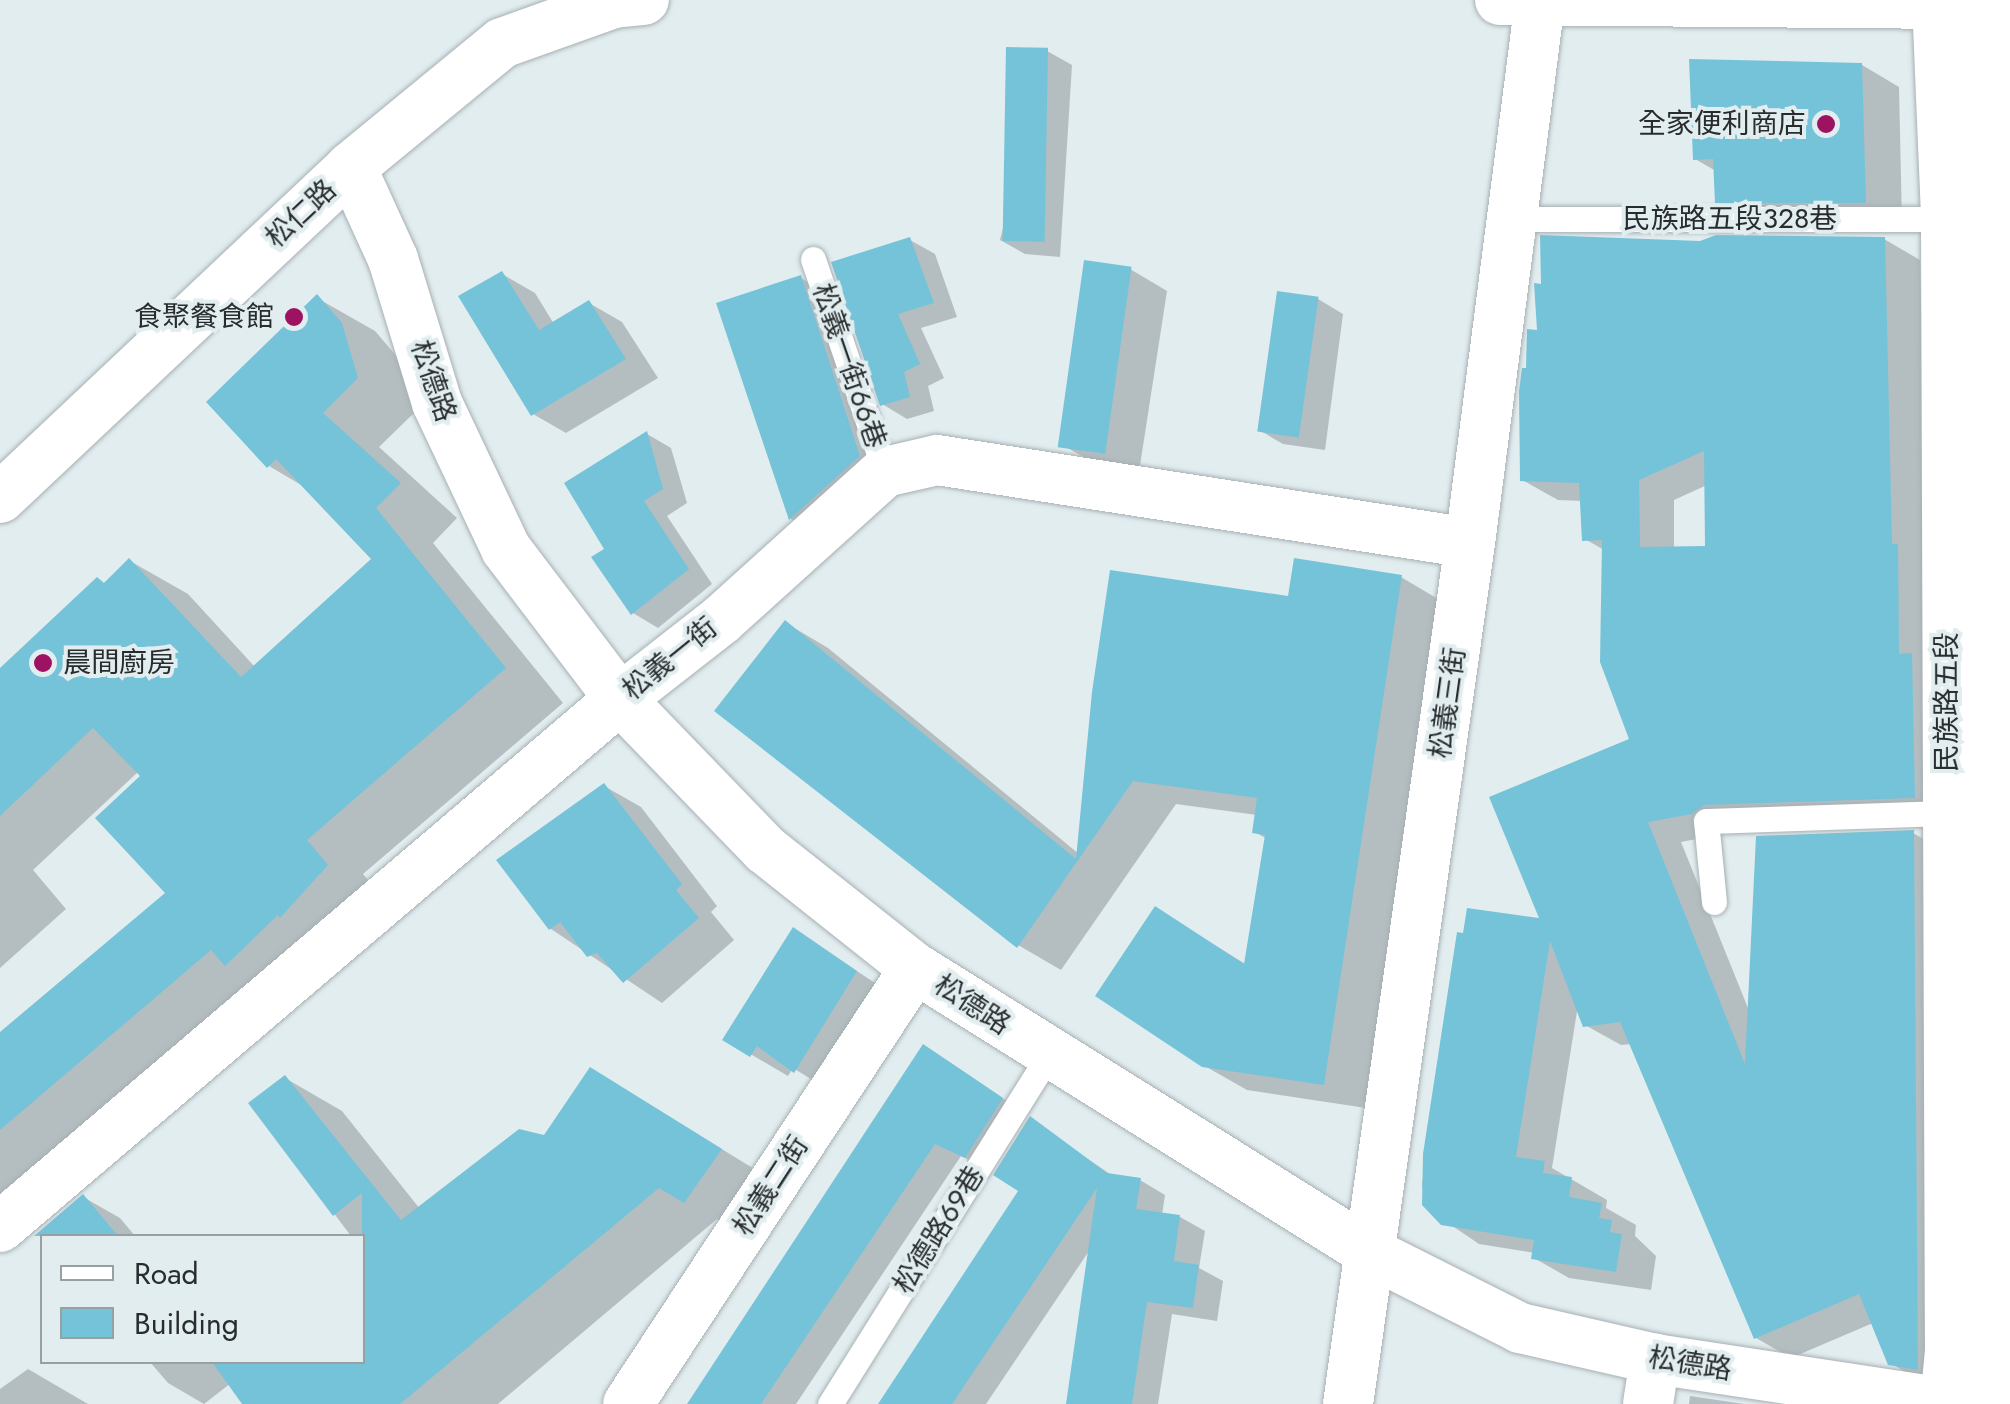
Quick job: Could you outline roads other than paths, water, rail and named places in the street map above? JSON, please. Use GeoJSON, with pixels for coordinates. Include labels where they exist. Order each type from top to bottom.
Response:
{"type":"FeatureCollection","features":[{"type":"Feature","properties":{"kind":"main road","name":"民族路五段"},"geometry":{"type":"LineString","coordinates":[[1992,0],[1988,1160],[1996,1404]]}},
{"type":"Feature","properties":{"kind":"main road","name":"民族路五段"},"geometry":{"type":"LineString","coordinates":[[1947,1404],[1952,1350],[1988,1160],[1947,812],[1948,219],[1954,2]]}},
{"type":"Feature","properties":{"kind":"street","name":"松仁路"},"geometry":{"type":"LineString","coordinates":[[0,498],[351,167],[502,44],[614,4],[644,0]]}},
{"type":"Feature","properties":{"kind":"street"},"geometry":{"type":"LineString","coordinates":[[1500,0],[1954,2]]}},
{"type":"Feature","properties":{"kind":"street","name":"松義三街"},"geometry":{"type":"LineString","coordinates":[[1348,1404],[1470,543],[1540,1]]}},
{"type":"Feature","properties":{"kind":"street","name":"松德路"},"geometry":{"type":"LineString","coordinates":[[351,167],[393,259],[437,403],[506,549],[620,699],[766,850],[915,968],[1371,1254],[1520,1328],[1652,1382],[1947,1404]]}},
{"type":"Feature","properties":{"kind":"street","name":"松義一街"},"geometry":{"type":"LineString","coordinates":[[0,1226],[620,699],[721,620],[885,472],[937,460],[1470,543]]}},
{"type":"Feature","properties":{"kind":"street","name":"松義二街"},"geometry":{"type":"LineString","coordinates":[[628,1404],[915,968]]}},
{"type":"Feature","properties":{"kind":"lane","name":"民族路五段328巷"},"geometry":{"type":"LineString","coordinates":[[1512,219],[1948,219]]}},
{"type":"Feature","properties":{"kind":"lane","name":"松義一街66巷"},"geometry":{"type":"LineString","coordinates":[[814,259],[885,472]]}},
{"type":"Feature","properties":{"kind":"lane"},"geometry":{"type":"LineString","coordinates":[[1714,902],[1706,821],[1947,812]]}},
{"type":"Feature","properties":{"kind":"lane","name":"松德路69巷"},"geometry":{"type":"LineString","coordinates":[[830,1404],[1049,1055]]}},
{"type":"Feature","properties":{"kind":"place","name":"全家便利商店"},"geometry":{"type":"Point","coordinates":[1826,124]}},
{"type":"Feature","properties":{"kind":"place","name":"食聚餐食館"},"geometry":{"type":"Point","coordinates":[294,317]}},
{"type":"Feature","properties":{"kind":"place","name":"晨間廚房"},"geometry":{"type":"Point","coordinates":[43,663]}}]}
